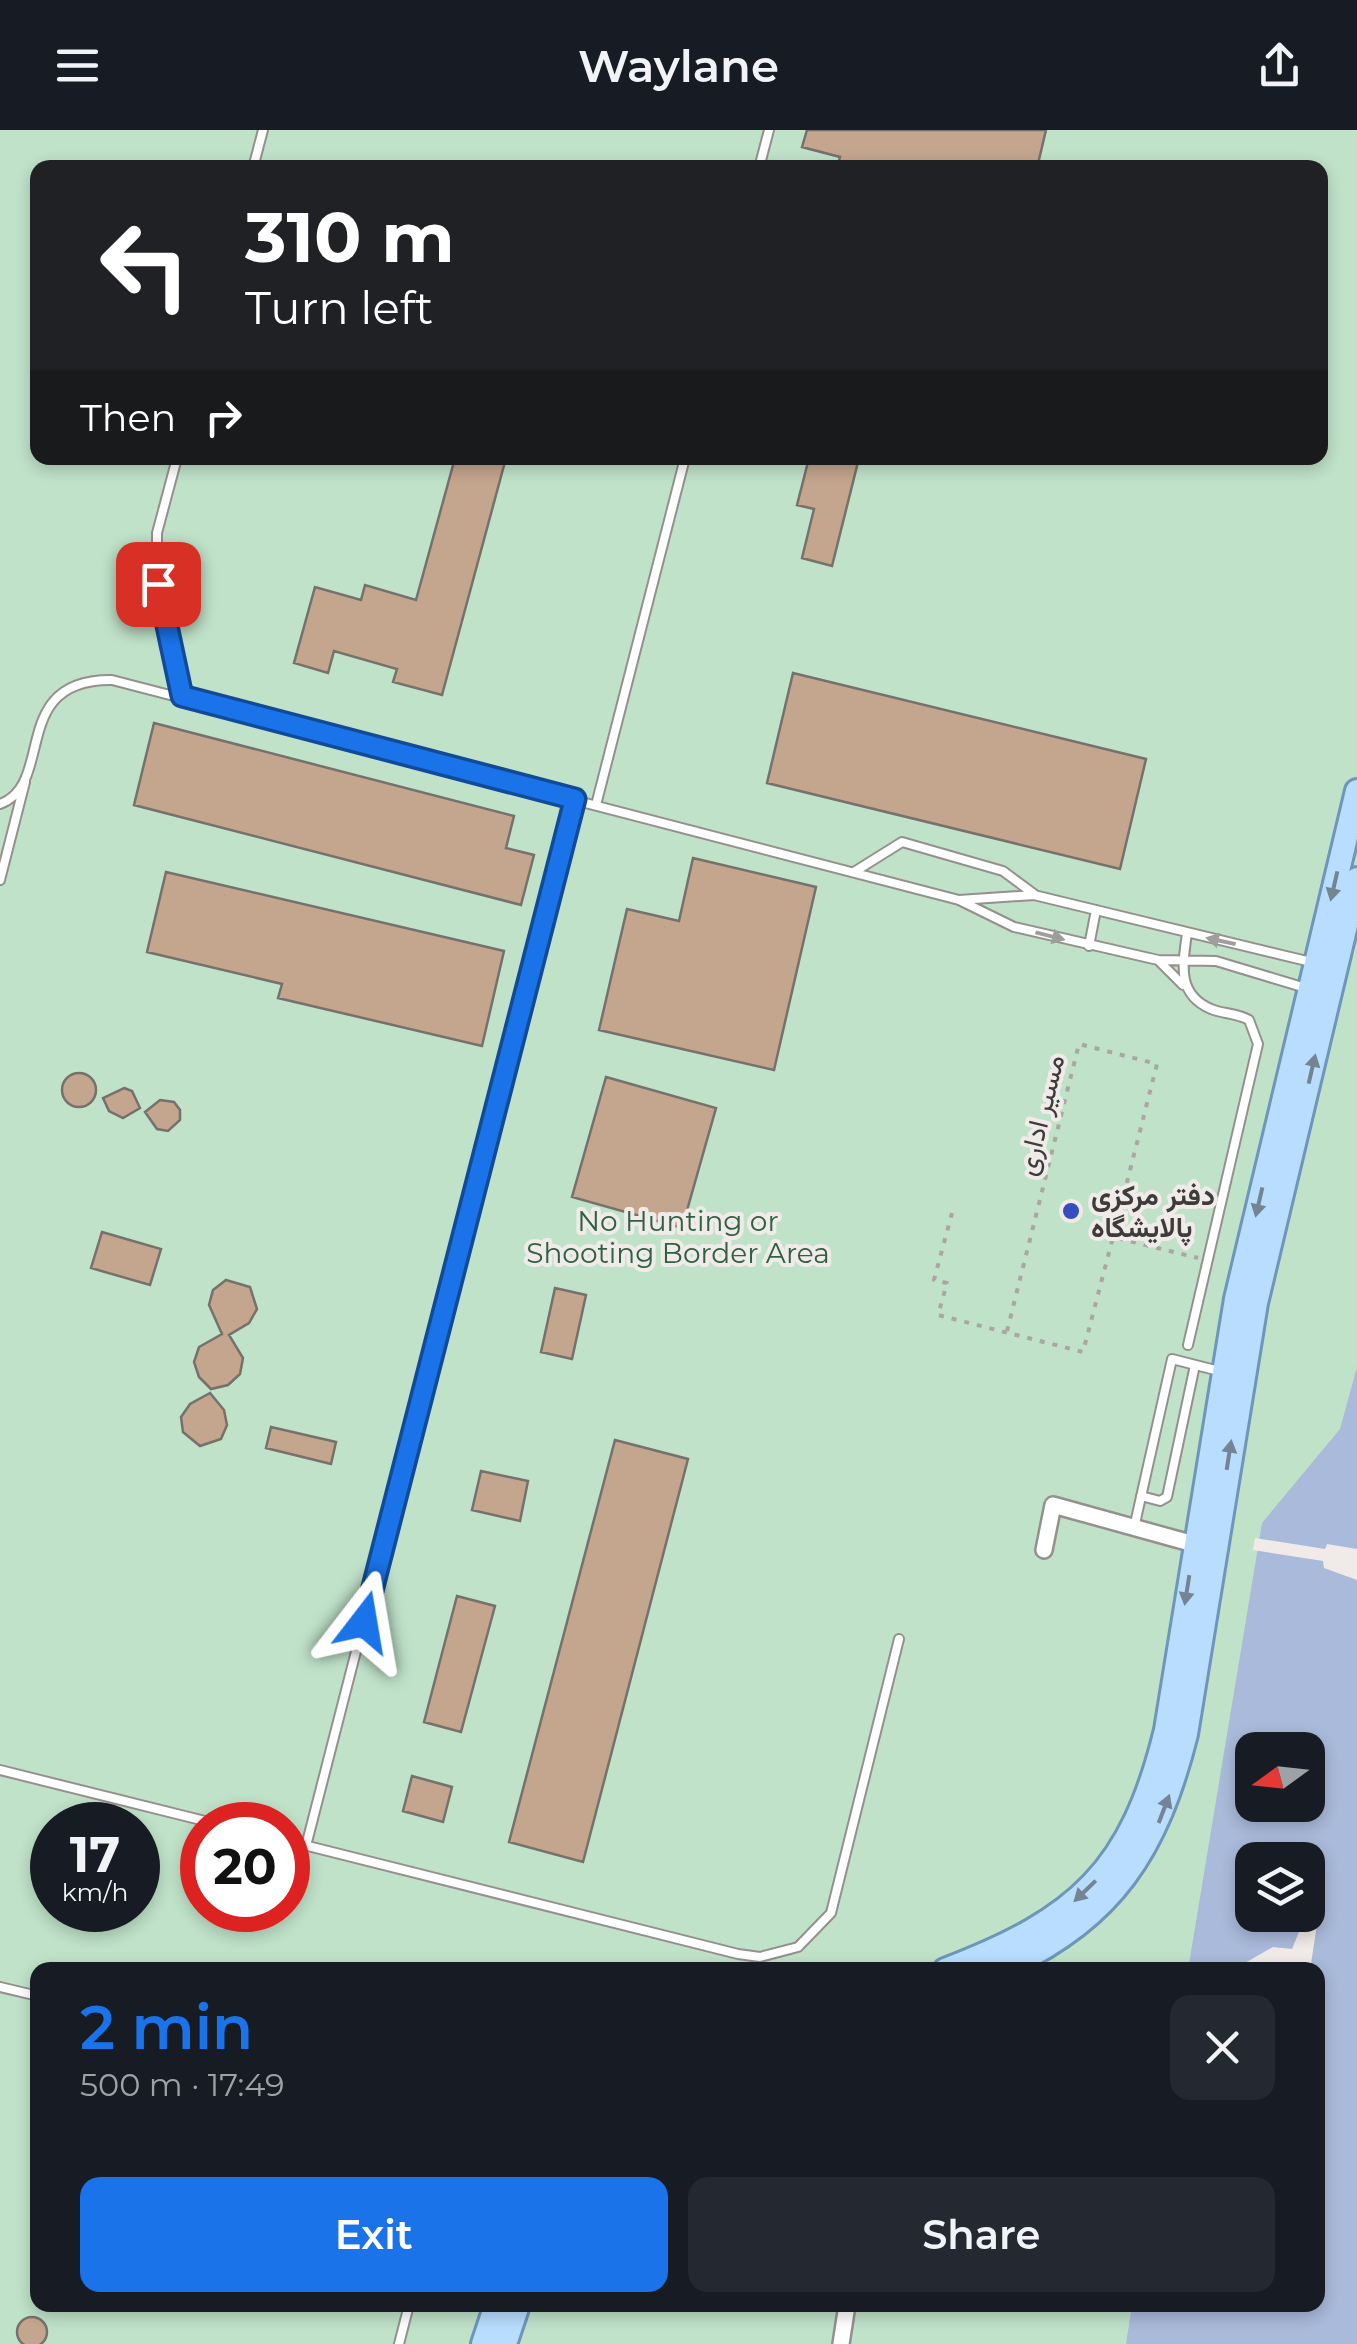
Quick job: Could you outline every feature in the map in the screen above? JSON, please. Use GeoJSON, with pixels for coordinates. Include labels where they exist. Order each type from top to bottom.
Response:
{"type":"FeatureCollection","features":[{"type":"Feature","properties":{"kind":"main road"},"geometry":{"type":"LineString","coordinates":[[965,1962],[1016,1941],[1055,1918],[1091,1887],[1137,1824],[1166,1730],[1223,1372],[1357,791]]}},
{"type":"Feature","properties":{"kind":"main road"},"geometry":{"type":"LineString","coordinates":[[1015,1962],[1067,1935],[1106,1902],[1155,1833],[1172,1790],[1186,1734],[1256,1304],[1357,879]]}},
{"type":"Feature","properties":{"kind":"main road"},"geometry":{"type":"LineString","coordinates":[[483,2344],[494,2312]]}},
{"type":"Feature","properties":{"kind":"main road"},"geometry":{"type":"LineString","coordinates":[[505,2344],[516,2312]]}},
{"type":"Feature","properties":{"kind":"street"},"geometry":{"type":"LineString","coordinates":[[1044,1550],[1053,1505],[1194,1544]]}},
{"type":"Feature","properties":{"kind":"street"},"geometry":{"type":"LineString","coordinates":[[841,2344],[846,2312]]}},
{"type":"Feature","properties":{"kind":"lane"},"geometry":{"type":"LineString","coordinates":[[255,160],[263,130]]}},
{"type":"Feature","properties":{"kind":"lane"},"geometry":{"type":"LineString","coordinates":[[761,160],[769,130]]}},
{"type":"Feature","properties":{"kind":"lane"},"geometry":{"type":"LineString","coordinates":[[175,465],[157,533],[158,584],[182,696]]}},
{"type":"Feature","properties":{"kind":"lane"},"geometry":{"type":"LineString","coordinates":[[596,805],[683,465]]}},
{"type":"Feature","properties":{"kind":"lane"},"geometry":{"type":"LineString","coordinates":[[0,804],[21,785],[45,712],[61,692],[84,679],[112,680],[960,900],[1014,927],[1158,960],[1216,961],[1310,990]]}},
{"type":"Feature","properties":{"kind":"lane"},"geometry":{"type":"LineString","coordinates":[[0,880],[32,754]]}},
{"type":"Feature","properties":{"kind":"lane"},"geometry":{"type":"LineString","coordinates":[[310,1830],[575,799]]}},
{"type":"Feature","properties":{"kind":"lane"},"geometry":{"type":"LineString","coordinates":[[854,872],[902,842],[1004,871],[1034,894]]}},
{"type":"Feature","properties":{"kind":"lane"},"geometry":{"type":"LineString","coordinates":[[960,900],[1034,894],[1316,964]]}},
{"type":"Feature","properties":{"kind":"lane"},"geometry":{"type":"LineString","coordinates":[[1089,946],[1096,910]]}},
{"type":"Feature","properties":{"kind":"lane"},"geometry":{"type":"LineString","coordinates":[[1186,933],[1183,960],[1187,990]]}},
{"type":"Feature","properties":{"kind":"lane"},"geometry":{"type":"LineString","coordinates":[[1158,960],[1208,1008],[1249,1020],[1258,1035],[1188,1345]]}},
{"type":"Feature","properties":{"kind":"lane"},"geometry":{"type":"LineString","coordinates":[[1134,1528],[1172,1359],[1223,1372]]}},
{"type":"Feature","properties":{"kind":"lane"},"geometry":{"type":"LineString","coordinates":[[1141,1496],[1160,1501],[1166,1497],[1194,1364]]}},
{"type":"Feature","properties":{"kind":"lane"},"geometry":{"type":"LineString","coordinates":[[310,1847],[738,1954],[778,1954],[798,1947],[832,1913],[900,1639]]}},
{"type":"Feature","properties":{"kind":"lane"},"geometry":{"type":"LineString","coordinates":[[0,1770],[180,1815]]}},
{"type":"Feature","properties":{"kind":"lane"},"geometry":{"type":"LineString","coordinates":[[0,1987],[30,1994]]}},
{"type":"Feature","properties":{"kind":"lane"},"geometry":{"type":"LineString","coordinates":[[400,2344],[407,2312]]}},
{"type":"Feature","properties":{"kind":"path","name":"مسیر اداری"},"geometry":{"type":"LineString","coordinates":[[952,1213],[934,1280],[946,1283],[938,1315],[1083,1352],[1156,1064],[1078,1044],[1007,1331]]}},
{"type":"Feature","properties":{"kind":"path"},"geometry":{"type":"LineString","coordinates":[[1114,1237],[1207,1260]]}},
{"type":"Feature","properties":{"kind":"green space","name":"No Hunting or Shooting Border Area"},"geometry":{"type":"Polygon","coordinates":[[[0,130],[1357,130],[1357,2344],[0,2344],[0,130]]]}},
{"type":"Feature","properties":{"kind":"water"},"geometry":{"type":"Polygon","coordinates":[[[1357,1367],[1357,2344],[1126,2344],[1131,2312],[1325,2312],[1325,1962],[1189,1962],[1262,1523],[1340,1429],[1357,1367]]]}},
{"type":"Feature","properties":{"kind":"pier"},"geometry":{"type":"Polygon","coordinates":[[[1255,1538],[1325,1549],[1327,1544],[1357,1549],[1357,1580],[1324,1568],[1323,1561],[1253,1550],[1255,1538]]]}},
{"type":"Feature","properties":{"kind":"pier"},"geometry":{"type":"Polygon","coordinates":[[[1299,1932],[1316,1932],[1311,1962],[1247,1962],[1273,1947],[1292,1949],[1299,1932]]]}},
{"type":"Feature","properties":{"kind":"building"},"geometry":{"type":"Polygon","coordinates":[[[807,130],[1046,130],[1039,160],[839,160],[840,157],[802,147],[807,130]]]}},
{"type":"Feature","properties":{"kind":"building"},"geometry":{"type":"Polygon","coordinates":[[[453,465],[504,465],[442,695],[393,682],[397,669],[334,651],[328,673],[294,663],[315,587],[361,600],[365,585],[416,600],[453,465]]]}},
{"type":"Feature","properties":{"kind":"building"},"geometry":{"type":"Polygon","coordinates":[[[807,465],[857,465],[832,566],[802,558],[814,509],[797,505],[807,465]]]}},
{"type":"Feature","properties":{"kind":"building"},"geometry":{"type":"Polygon","coordinates":[[[793,673],[1146,759],[1120,869],[767,783],[793,673]]]}},
{"type":"Feature","properties":{"kind":"building"},"geometry":{"type":"Polygon","coordinates":[[[154,723],[514,816],[506,848],[534,855],[521,905],[134,805],[154,723]]]}},
{"type":"Feature","properties":{"kind":"building"},"geometry":{"type":"Polygon","coordinates":[[[693,858],[816,887],[774,1070],[599,1030],[627,909],[679,921],[693,858]]]}},
{"type":"Feature","properties":{"kind":"building"},"geometry":{"type":"Polygon","coordinates":[[[166,872],[504,951],[482,1046],[278,998],[282,984],[147,952],[166,872]]]}},
{"type":"Feature","properties":{"kind":"building"},"geometry":{"type":"Polygon","coordinates":[[[79,1073],[91,1078],[96,1090],[91,1102],[79,1107],[67,1102],[62,1090],[67,1078],[79,1073]]]}},
{"type":"Feature","properties":{"kind":"building"},"geometry":{"type":"Polygon","coordinates":[[[606,1077],[716,1108],[682,1228],[572,1197],[606,1077]]]}},
{"type":"Feature","properties":{"kind":"building"},"geometry":{"type":"Polygon","coordinates":[[[124,1088],[132,1091],[140,1108],[123,1118],[109,1111],[103,1098],[124,1088]]]}},
{"type":"Feature","properties":{"kind":"building"},"geometry":{"type":"Polygon","coordinates":[[[160,1100],[174,1102],[180,1110],[180,1120],[168,1131],[157,1129],[145,1112],[160,1100]]]}},
{"type":"Feature","properties":{"kind":"building"},"geometry":{"type":"Polygon","coordinates":[[[102,1232],[161,1249],[150,1285],[91,1268],[102,1232]]]}},
{"type":"Feature","properties":{"kind":"building"},"geometry":{"type":"Polygon","coordinates":[[[226,1280],[250,1287],[257,1309],[249,1323],[229,1335],[243,1358],[240,1374],[228,1385],[211,1389],[199,1377],[194,1362],[199,1347],[222,1334],[209,1305],[213,1290],[226,1280]]]}},
{"type":"Feature","properties":{"kind":"building"},"geometry":{"type":"Polygon","coordinates":[[[555,1288],[586,1295],[572,1359],[541,1352],[555,1288]]]}},
{"type":"Feature","properties":{"kind":"building"},"geometry":{"type":"Polygon","coordinates":[[[210,1393],[224,1410],[227,1425],[221,1439],[200,1446],[183,1432],[181,1417],[190,1404],[210,1393]]]}},
{"type":"Feature","properties":{"kind":"building"},"geometry":{"type":"Polygon","coordinates":[[[271,1427],[336,1442],[331,1464],[266,1448],[271,1427]]]}},
{"type":"Feature","properties":{"kind":"building"},"geometry":{"type":"Polygon","coordinates":[[[615,1440],[688,1459],[583,1862],[509,1842],[615,1440]]]}},
{"type":"Feature","properties":{"kind":"building"},"geometry":{"type":"Polygon","coordinates":[[[481,1471],[528,1481],[520,1521],[472,1510],[481,1471]]]}},
{"type":"Feature","properties":{"kind":"building"},"geometry":{"type":"Polygon","coordinates":[[[457,1596],[495,1606],[461,1732],[424,1722],[457,1596]]]}},
{"type":"Feature","properties":{"kind":"building"},"geometry":{"type":"Polygon","coordinates":[[[412,1776],[452,1787],[443,1822],[403,1811],[412,1776]]]}},
{"type":"Feature","properties":{"kind":"building"},"geometry":{"type":"Polygon","coordinates":[[[26,2318],[38,2318],[46,2326],[46,2338],[40,2345],[24,2345],[18,2338],[18,2326],[26,2318]]]}},
{"type":"Feature","properties":{"kind":"place","name":"دفتر مرکزی پالایشگاه"},"geometry":{"type":"Point","coordinates":[1071,1211]}},
{"type":"Feature","properties":{"kind":"route"},"geometry":{"type":"LineString","coordinates":[[158,584],[182,696],[575,799],[364,1622]]}}]}
